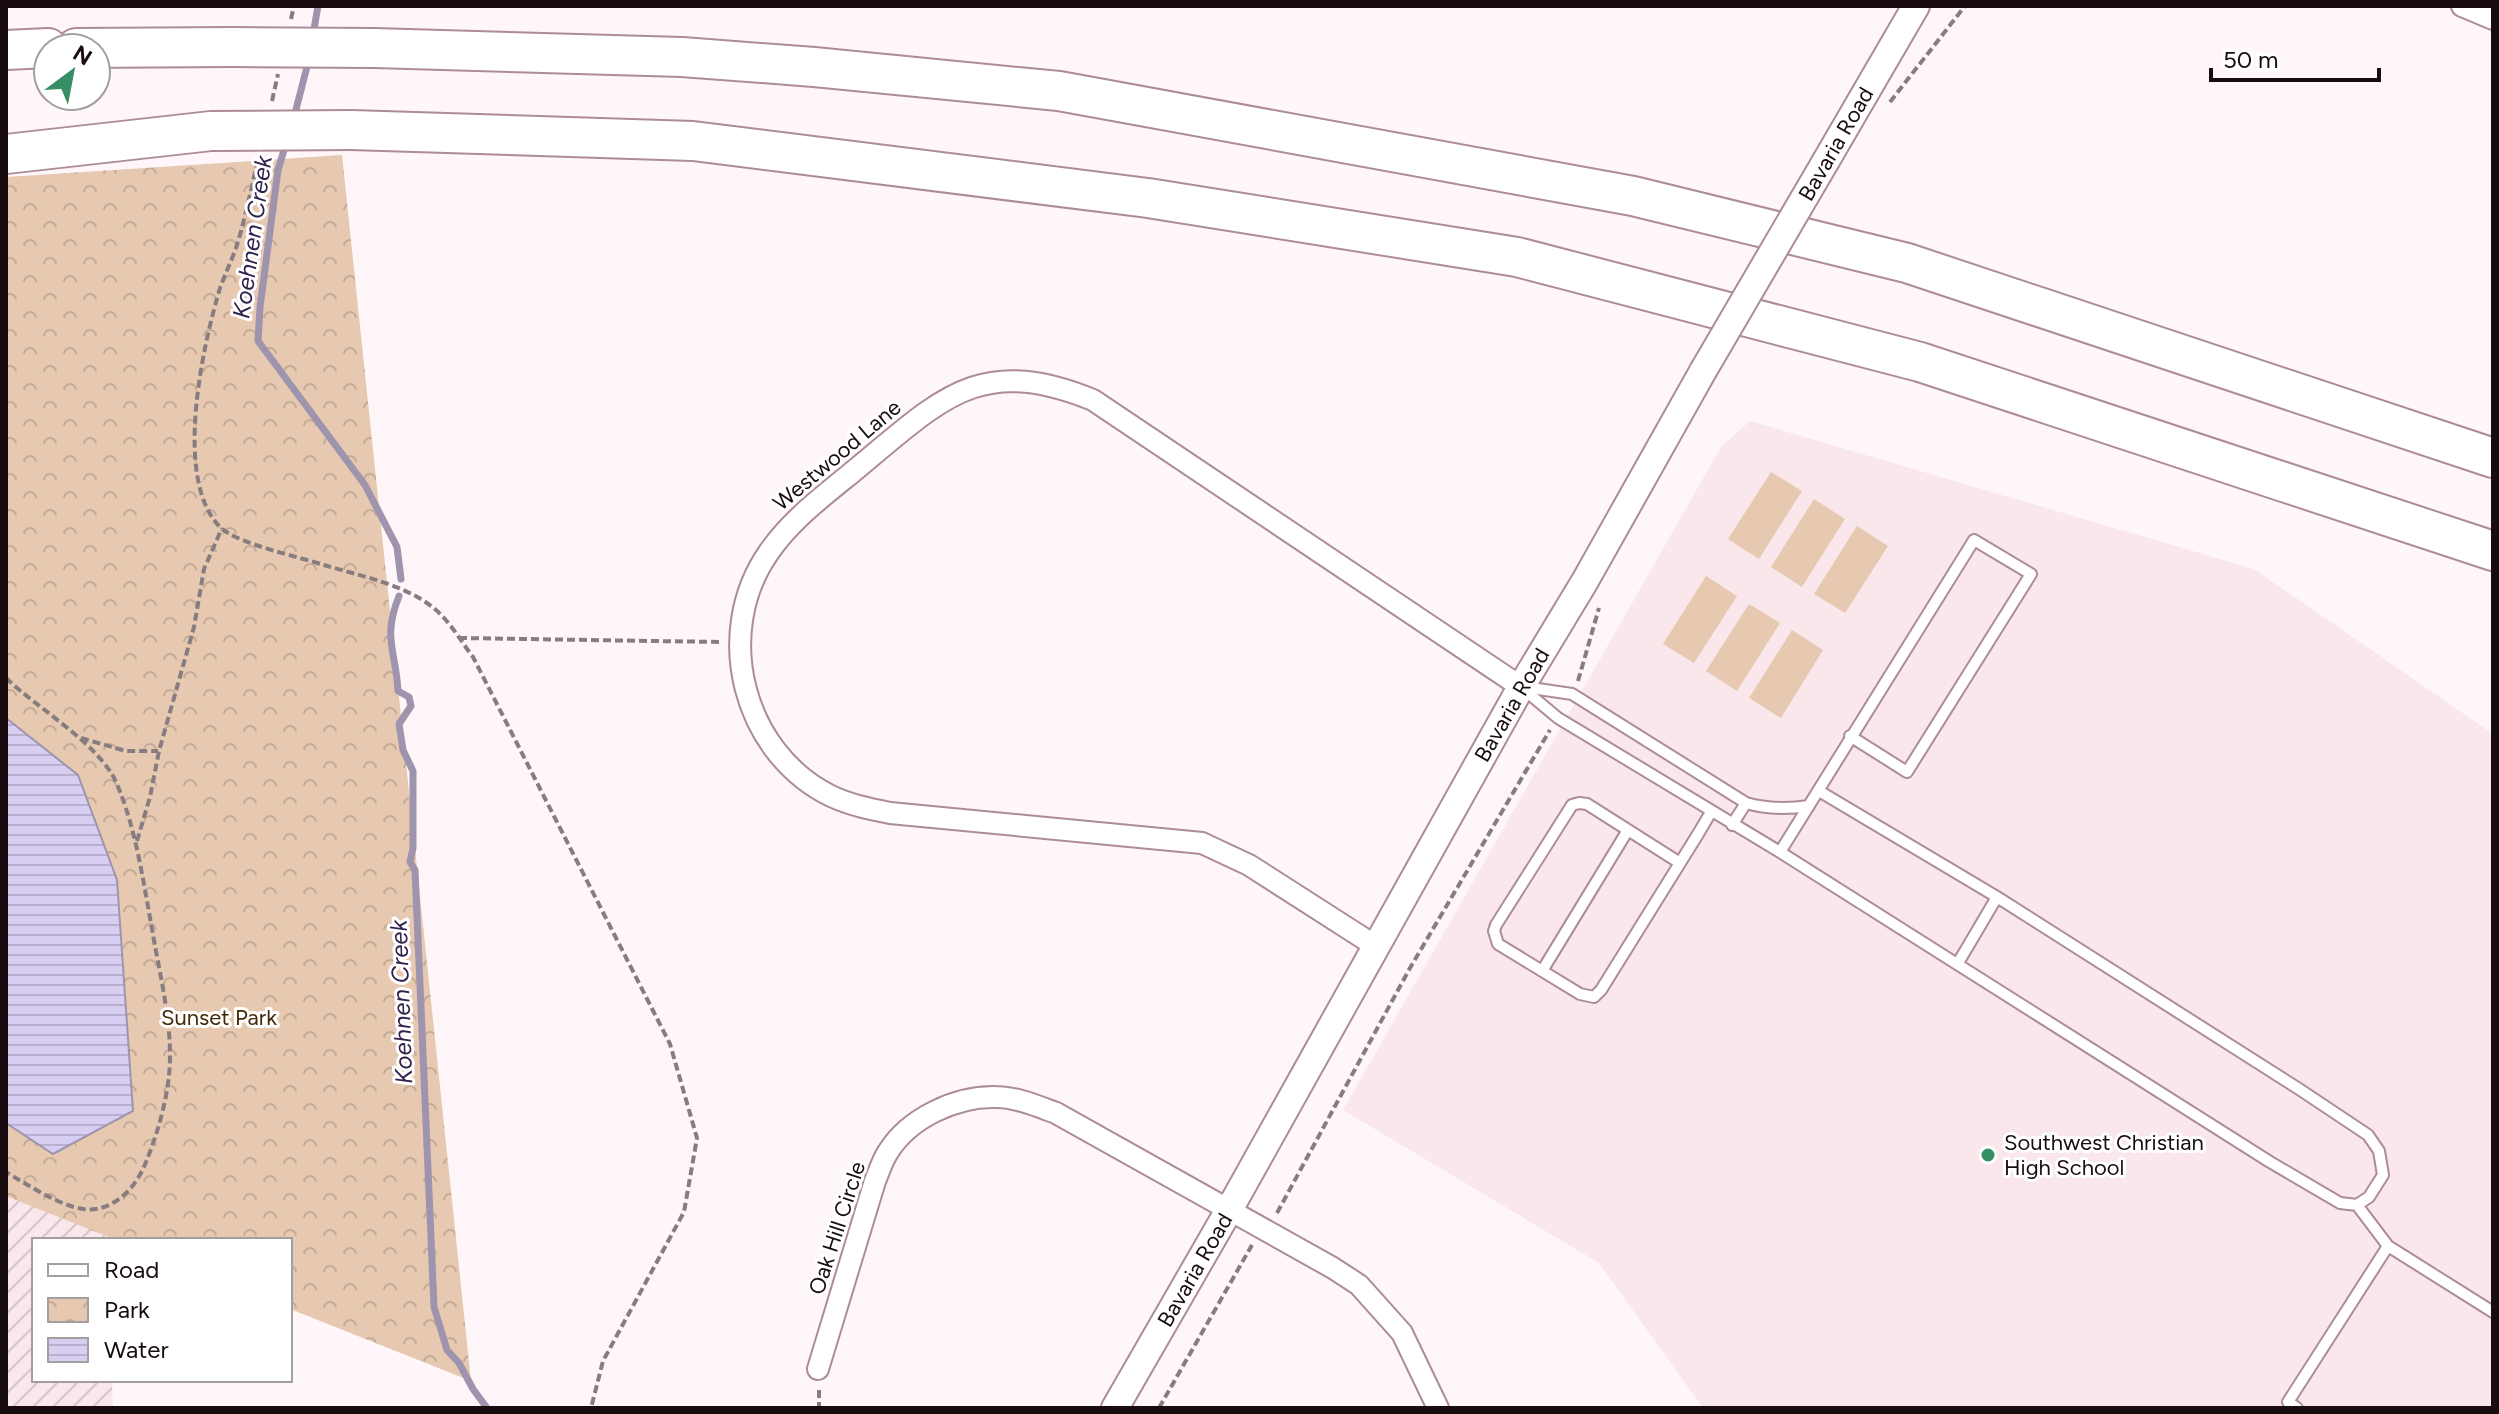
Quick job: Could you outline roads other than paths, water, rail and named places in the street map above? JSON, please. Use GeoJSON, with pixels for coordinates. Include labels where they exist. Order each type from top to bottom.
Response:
{"type":"FeatureCollection","features":[{"type":"Feature","properties":{"kind":"highway"},"geometry":{"type":"LineString","coordinates":[[112,48],[374,48],[682,57],[1059,91],[1633,196],[1907,263],[2493,458]]}},
{"type":"Feature","properties":{"kind":"highway"},"geometry":{"type":"LineString","coordinates":[[6,50],[32,49]]}},
{"type":"Feature","properties":{"kind":"highway"},"geometry":{"type":"LineString","coordinates":[[6,154],[211,131],[351,130],[693,141],[1148,198],[1517,257],[1920,362],[2493,551]]}},
{"type":"Feature","properties":{"kind":"street","name":"Bavaria Road"},"geometry":{"type":"LineString","coordinates":[[1115,1408],[1521,687],[1916,6]]}},
{"type":"Feature","properties":{"kind":"street"},"geometry":{"type":"LineString","coordinates":[[2462,6],[2493,19]]}},
{"type":"Feature","properties":{"kind":"street","name":"Westwood Lane"},"geometry":{"type":"LineString","coordinates":[[1377,947],[1249,865],[1202,843],[890,813],[831,796],[807,781],[782,758],[762,731],[748,702],[741,674],[740,642],[750,588],[767,554],[790,524],[930,407],[966,389],[1000,381],[1030,382],[1064,388],[1093,400],[1521,687]]}},
{"type":"Feature","properties":{"kind":"street","name":"Oak Hill Circle"},"geometry":{"type":"LineString","coordinates":[[818,1369],[875,1181],[888,1152],[906,1131],[932,1113],[962,1100],[996,1097],[1028,1102],[1056,1113],[1359,1285],[1402,1333],[1438,1408]]}},
{"type":"Feature","properties":{"kind":"lane"},"geometry":{"type":"LineString","coordinates":[[1780,852],[1850,736],[1974,540],[2031,574],[1907,772],[1850,736]]}},
{"type":"Feature","properties":{"kind":"lane"},"geometry":{"type":"LineString","coordinates":[[1521,687],[1572,694],[1746,803],[1775,808],[1809,806]]}},
{"type":"Feature","properties":{"kind":"lane"},"geometry":{"type":"LineString","coordinates":[[1521,687],[1558,718],[1780,852],[2270,1162],[2340,1203],[2357,1205],[2369,1197],[2383,1175],[2379,1151],[2368,1135],[1997,897],[1819,791]]}},
{"type":"Feature","properties":{"kind":"lane"},"geometry":{"type":"LineString","coordinates":[[1732,825],[1746,803]]}},
{"type":"Feature","properties":{"kind":"lane"},"geometry":{"type":"LineString","coordinates":[[1680,863],[1587,804],[1572,805],[1496,925],[1494,931],[1498,944],[1580,994],[1594,997],[1680,863],[1711,812]]}},
{"type":"Feature","properties":{"kind":"lane"},"geometry":{"type":"LineString","coordinates":[[1542,971],[1628,830]]}},
{"type":"Feature","properties":{"kind":"lane"},"geometry":{"type":"LineString","coordinates":[[1958,963],[1997,897]]}},
{"type":"Feature","properties":{"kind":"lane"},"geometry":{"type":"LineString","coordinates":[[2357,1205],[2388,1246],[2493,1312]]}},
{"type":"Feature","properties":{"kind":"lane"},"geometry":{"type":"LineString","coordinates":[[2297,1408],[2288,1402],[2388,1246]]}},
{"type":"Feature","properties":{"kind":"water"},"geometry":{"type":"Polygon","coordinates":[[[6,718],[78,775],[117,880],[133,1111],[53,1154],[6,1123],[6,718]]]}},
{"type":"Feature","properties":{"kind":"waterway","name":"Koehnen Creek"},"geometry":{"type":"LineString","coordinates":[[313,35],[318,6]]}},
{"type":"Feature","properties":{"kind":"waterway","name":"Koehnen Creek"},"geometry":{"type":"LineString","coordinates":[[293,121],[309,59]]}},
{"type":"Feature","properties":{"kind":"waterway","name":"Koehnen Creek"},"geometry":{"type":"LineString","coordinates":[[287,140],[278,170],[258,341],[365,485],[397,547],[401,579]]}},
{"type":"Feature","properties":{"kind":"waterway","name":"Koehnen Creek"},"geometry":{"type":"LineString","coordinates":[[399,596],[391,623],[391,644],[398,691],[409,697],[411,706],[399,724],[403,750],[413,771],[413,848],[410,862],[415,870],[434,1307],[447,1350],[459,1363],[487,1408]]}},
{"type":"Feature","properties":{"kind":"place","name":"Southwest Christian High School"},"geometry":{"type":"Point","coordinates":[1988,1155]}},
{"type":"Feature","properties":{"kind":"park label","name":"Sunset Park"},"geometry":{"type":"Point","coordinates":[219,1017]}}]}
